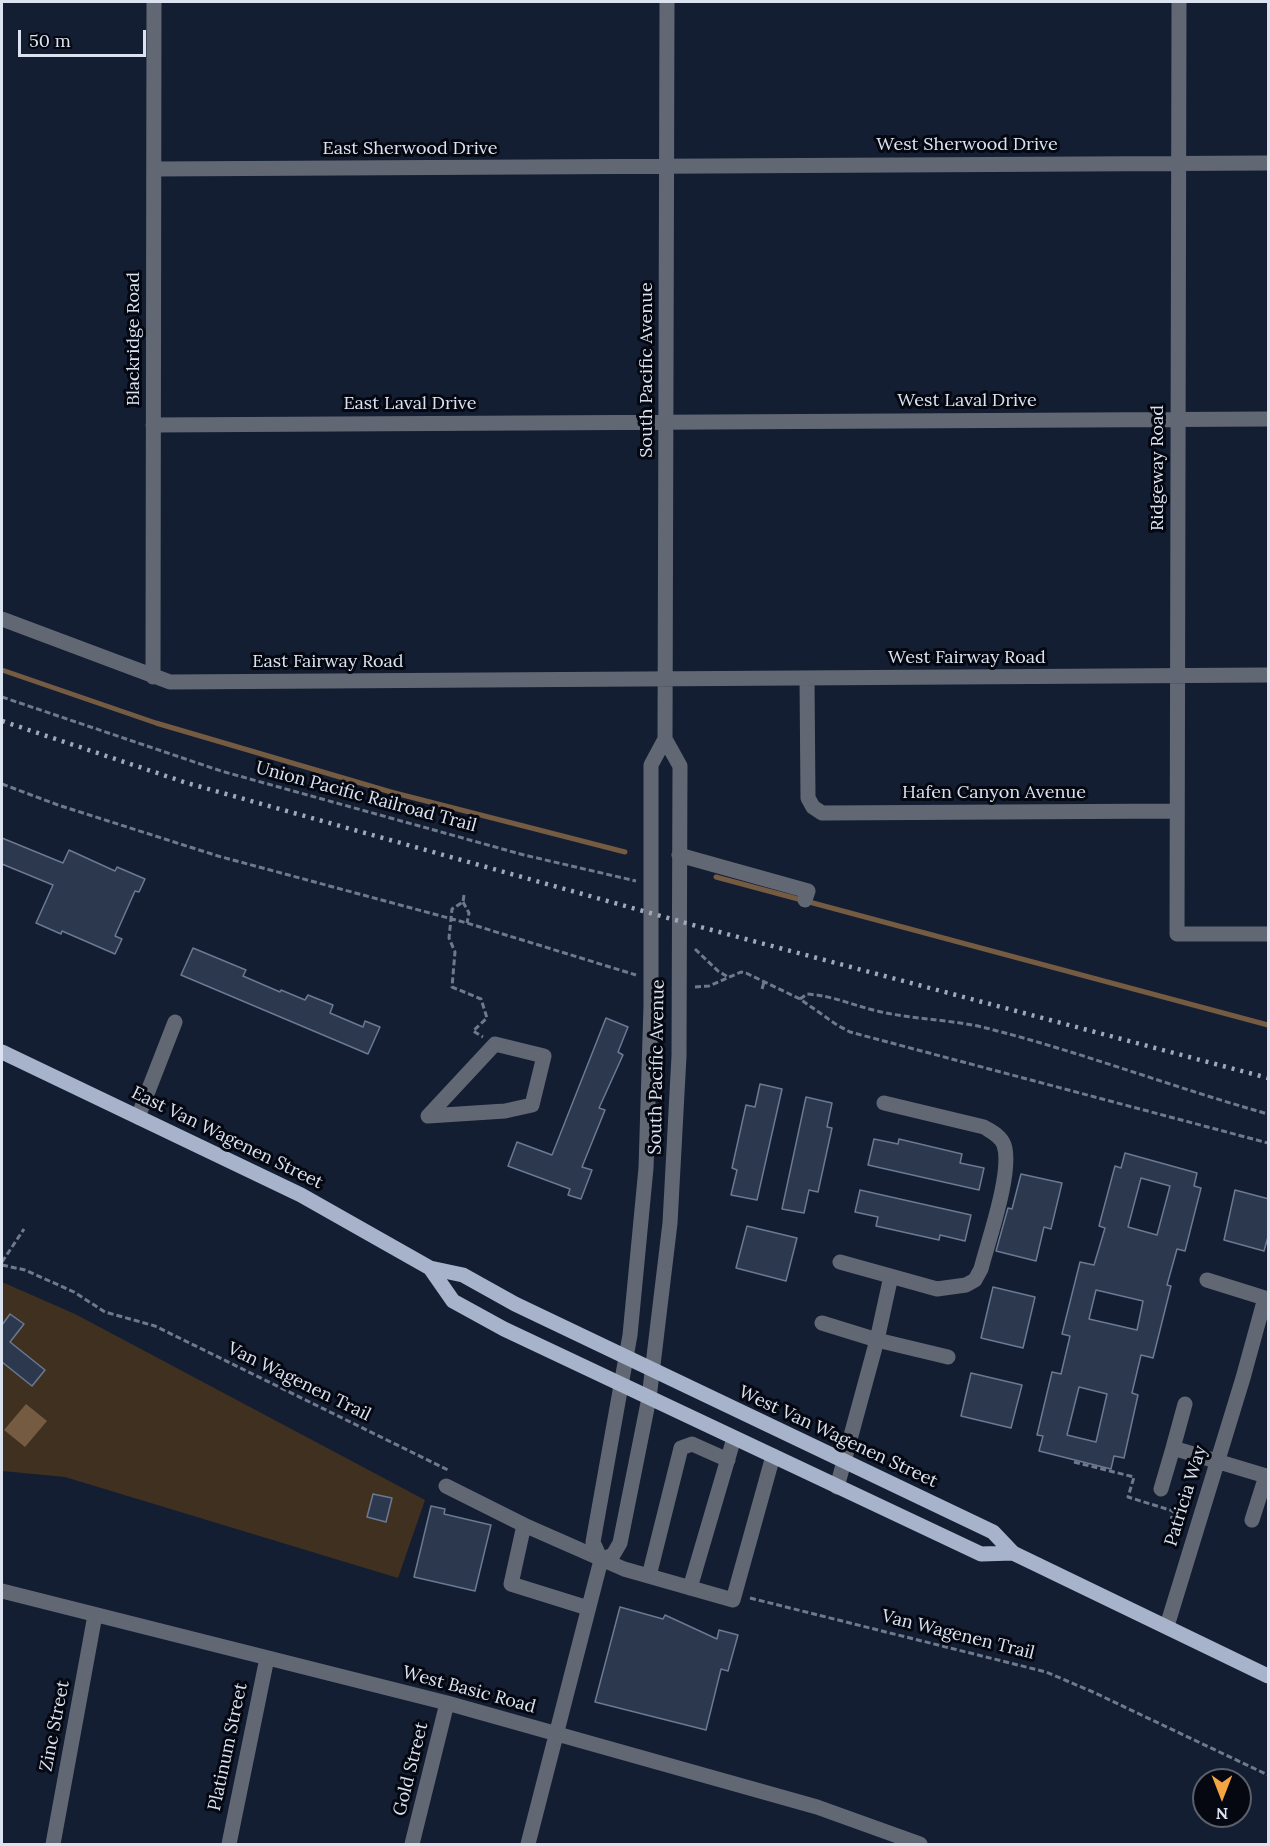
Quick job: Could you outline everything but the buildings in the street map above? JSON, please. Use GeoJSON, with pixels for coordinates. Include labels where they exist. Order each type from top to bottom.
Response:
{"type":"FeatureCollection","features":[{"type":"Feature","properties":{"kind":"main road","name":"East Van Wagenen Street"},"geometry":{"type":"LineString","coordinates":[[2,1052],[302,1195],[430,1268],[463,1275],[515,1304],[647,1368]]}},
{"type":"Feature","properties":{"kind":"main road","name":"East Van Wagenen Street"},"geometry":{"type":"LineString","coordinates":[[430,1268],[453,1301],[504,1329],[643,1395]]}},
{"type":"Feature","properties":{"kind":"main road","name":"West Van Wagenen Street"},"geometry":{"type":"LineString","coordinates":[[647,1368],[993,1532],[1013,1552],[1269,1676]]}},
{"type":"Feature","properties":{"kind":"main road","name":"West Van Wagenen Street"},"geometry":{"type":"LineString","coordinates":[[643,1395],[981,1554],[1013,1552]]}},
{"type":"Feature","properties":{"kind":"street","name":"Blackridge Road"},"geometry":{"type":"LineString","coordinates":[[153,677],[154,2]]}},
{"type":"Feature","properties":{"kind":"street","name":"South Pacific Avenue"},"geometry":{"type":"LineString","coordinates":[[665,739],[680,766],[677,1116],[670,1223],[620,1543],[613,1555],[601,1560],[593,1542],[626,1358],[638,1260],[648,1135],[651,1006],[651,765],[665,739],[667,2]]}},
{"type":"Feature","properties":{"kind":"street","name":"Ridgeway Road"},"geometry":{"type":"LineString","coordinates":[[1179,2],[1177,934],[1269,934]]}},
{"type":"Feature","properties":{"kind":"street","name":"West Sherwood Drive"},"geometry":{"type":"LineString","coordinates":[[667,167],[1269,163]]}},
{"type":"Feature","properties":{"kind":"street","name":"East Sherwood Drive"},"geometry":{"type":"LineString","coordinates":[[154,169],[667,167]]}},
{"type":"Feature","properties":{"kind":"street","name":"West Laval Drive"},"geometry":{"type":"LineString","coordinates":[[666,422],[1269,419]]}},
{"type":"Feature","properties":{"kind":"street","name":"East Laval Drive"},"geometry":{"type":"LineString","coordinates":[[153,425],[666,422]]}},
{"type":"Feature","properties":{"kind":"street","name":"East Fairway Road"},"geometry":{"type":"LineString","coordinates":[[2,619],[170,682],[665,679]]}},
{"type":"Feature","properties":{"kind":"street","name":"West Fairway Road"},"geometry":{"type":"LineString","coordinates":[[665,679],[1269,675]]}},
{"type":"Feature","properties":{"kind":"street","name":"Hafen Canyon Avenue"},"geometry":{"type":"LineString","coordinates":[[807,678],[807,790],[813,807],[822,813],[1177,811]]}},
{"type":"Feature","properties":{"kind":"street"},"geometry":{"type":"LineString","coordinates":[[679,855],[808,891],[805,900]]}},
{"type":"Feature","properties":{"kind":"street"},"geometry":{"type":"LineString","coordinates":[[138,1117],[175,1022]]}},
{"type":"Feature","properties":{"kind":"street"},"geometry":{"type":"LineString","coordinates":[[495,1044],[544,1056],[532,1105],[505,1111],[428,1116],[473,1068],[495,1044]]}},
{"type":"Feature","properties":{"kind":"street"},"geometry":{"type":"LineString","coordinates":[[840,1262],[937,1289],[952,1288],[975,1280],[981,1269],[1003,1183],[1006,1156],[1004,1143],[984,1127],[884,1103]]}},
{"type":"Feature","properties":{"kind":"street"},"geometry":{"type":"LineString","coordinates":[[837,1487],[877,1340],[891,1276]]}},
{"type":"Feature","properties":{"kind":"street"},"geometry":{"type":"LineString","coordinates":[[1207,1280],[1267,1298]]}},
{"type":"Feature","properties":{"kind":"street","name":"Patricia Way"},"geometry":{"type":"LineString","coordinates":[[1167,1626],[1267,1298]]}},
{"type":"Feature","properties":{"kind":"street"},"geometry":{"type":"LineString","coordinates":[[822,1323],[877,1340],[948,1357]]}},
{"type":"Feature","properties":{"kind":"street"},"geometry":{"type":"LineString","coordinates":[[1161,1489],[1185,1404]]}},
{"type":"Feature","properties":{"kind":"street"},"geometry":{"type":"LineString","coordinates":[[690,1588],[734,1438]]}},
{"type":"Feature","properties":{"kind":"street"},"geometry":{"type":"LineString","coordinates":[[649,1576],[681,1448],[692,1444],[728,1460]]}},
{"type":"Feature","properties":{"kind":"street"},"geometry":{"type":"LineString","coordinates":[[1173,1448],[1217,1461],[1267,1471],[1252,1520]]}},
{"type":"Feature","properties":{"kind":"street"},"geometry":{"type":"LineString","coordinates":[[446,1486],[601,1560],[690,1588],[734,1597],[774,1456]]}},
{"type":"Feature","properties":{"kind":"street"},"geometry":{"type":"LineString","coordinates":[[524,1525],[511,1584],[588,1608]]}},
{"type":"Feature","properties":{"kind":"street"},"geometry":{"type":"LineString","coordinates":[[528,1845],[601,1560]]}},
{"type":"Feature","properties":{"kind":"street","name":"West Basic Road"},"geometry":{"type":"LineString","coordinates":[[2,1591],[447,1703],[817,1806],[920,1845]]}},
{"type":"Feature","properties":{"kind":"street","name":"Zinc Street"},"geometry":{"type":"LineString","coordinates":[[53,1845],[95,1615]]}},
{"type":"Feature","properties":{"kind":"street","name":"Platinum Street"},"geometry":{"type":"LineString","coordinates":[[228,1845],[267,1658]]}},
{"type":"Feature","properties":{"kind":"street","name":"Gold Street"},"geometry":{"type":"LineString","coordinates":[[412,1845],[447,1703]]}},
{"type":"Feature","properties":{"kind":"path","name":"Union Pacific Railroad Trail"},"geometry":{"type":"LineString","coordinates":[[2,697],[243,777],[524,855],[636,880],[636,890]]}},
{"type":"Feature","properties":{"kind":"path"},"geometry":{"type":"LineString","coordinates":[[464,895],[463,902],[469,913],[467,924]]}},
{"type":"Feature","properties":{"kind":"path"},"geometry":{"type":"LineString","coordinates":[[463,902],[452,909],[450,919],[449,938],[455,952],[452,987],[481,999],[487,1018],[473,1031],[495,1044]]}},
{"type":"Feature","properties":{"kind":"path"},"geometry":{"type":"LineString","coordinates":[[693,947],[718,971],[728,977]]}},
{"type":"Feature","properties":{"kind":"path"},"geometry":{"type":"LineString","coordinates":[[636,964],[636,975]]}},
{"type":"Feature","properties":{"kind":"path"},"geometry":{"type":"LineString","coordinates":[[762,989],[764,982]]}},
{"type":"Feature","properties":{"kind":"path"},"geometry":{"type":"LineString","coordinates":[[800,999],[807,994],[826,996],[877,1011],[987,1028],[1199,1095],[1269,1114]]}},
{"type":"Feature","properties":{"kind":"path"},"geometry":{"type":"LineString","coordinates":[[2,1263],[24,1228]]}},
{"type":"Feature","properties":{"kind":"path","name":"Van Wagenen Trail"},"geometry":{"type":"LineString","coordinates":[[2,1263],[26,1270],[74,1292],[105,1312],[155,1326],[455,1473]]}},
{"type":"Feature","properties":{"kind":"path"},"geometry":{"type":"LineString","coordinates":[[1074,1462],[1134,1478],[1128,1497],[1173,1511],[1172,1523],[1177,1523],[1180,1515],[1184,1515]]}},
{"type":"Feature","properties":{"kind":"path","name":"Van Wagenen Trail"},"geometry":{"type":"LineString","coordinates":[[734,1597],[820,1614],[1046,1672],[1269,1775]]}},
{"type":"Feature","properties":{"kind":"shaded area"},"geometry":{"type":"Polygon","coordinates":[[[2,1282],[75,1314],[425,1500],[398,1578],[65,1477],[2,1471],[2,1282]]]}},
{"type":"Feature","properties":{"kind":"shaded area"},"geometry":{"type":"Polygon","coordinates":[[[26,1404],[47,1421],[25,1447],[4,1430],[26,1404]]]}},
{"type":"Feature","properties":{"kind":"waterway"},"geometry":{"type":"LineString","coordinates":[[2,670],[156,723],[391,792],[625,852]]}},
{"type":"Feature","properties":{"kind":"waterway"},"geometry":{"type":"LineString","coordinates":[[716,877],[1268,1025]]}},
{"type":"Feature","properties":{"kind":"railway"},"geometry":{"type":"LineString","coordinates":[[2,721],[187,783],[693,925],[1268,1078]]}}]}
